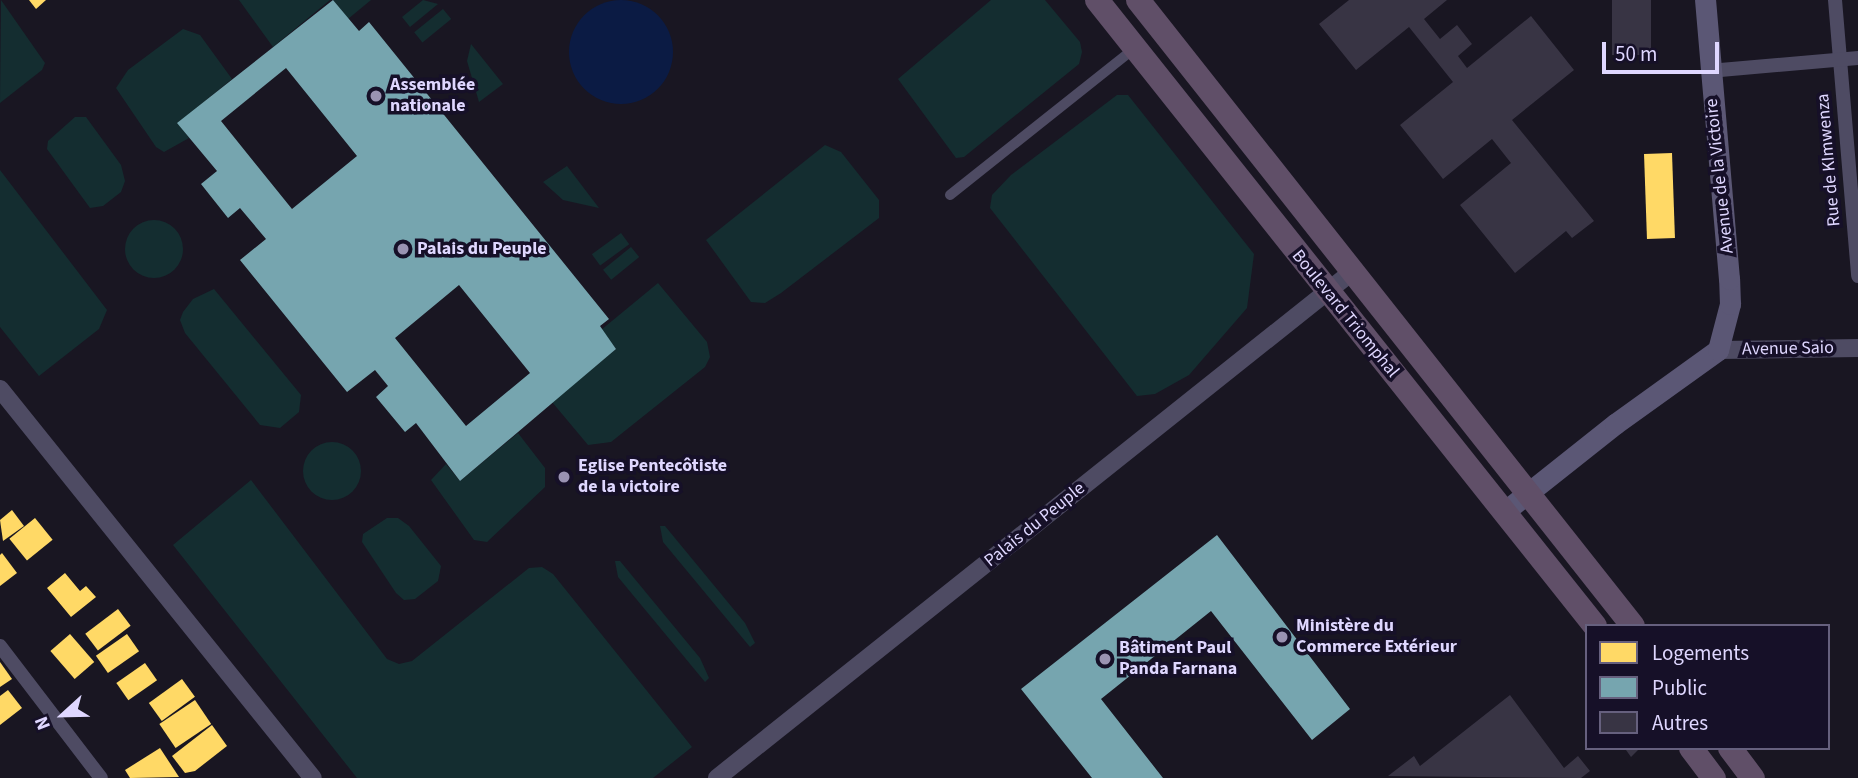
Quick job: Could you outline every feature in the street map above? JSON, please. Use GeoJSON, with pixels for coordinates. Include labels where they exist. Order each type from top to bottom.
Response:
{"type":"FeatureCollection","features":[{"type":"Feature","properties":{"kind":"highway","name":"Boulevard Triomphal"},"geometry":{"type":"LineString","coordinates":[[1097,0],[1593,624]]}},
{"type":"Feature","properties":{"kind":"highway","name":"Boulevard Triomphal"},"geometry":{"type":"LineString","coordinates":[[1138,0],[1529,491],[1631,624]]}},
{"type":"Feature","properties":{"kind":"highway"},"geometry":{"type":"LineString","coordinates":[[1692,750],[1714,778]]}},
{"type":"Feature","properties":{"kind":"highway"},"geometry":{"type":"LineString","coordinates":[[1732,750],[1753,778]]}},
{"type":"Feature","properties":{"kind":"main road","name":"Avenue de la Victoire"},"geometry":{"type":"LineString","coordinates":[[1705,0],[1709,71],[1730,279],[1730,304],[1718,350]]}},
{"type":"Feature","properties":{"kind":"main road"},"geometry":{"type":"LineString","coordinates":[[1504,512],[1718,350]]}},
{"type":"Feature","properties":{"kind":"street","name":"Rue de KImwenza"},"geometry":{"type":"LineString","coordinates":[[1835,0],[1858,276]]}},
{"type":"Feature","properties":{"kind":"street"},"geometry":{"type":"LineString","coordinates":[[950,195],[1135,48]]}},
{"type":"Feature","properties":{"kind":"street"},"geometry":{"type":"LineString","coordinates":[[1709,71],[1858,58]]}},
{"type":"Feature","properties":{"kind":"street","name":"Palais du Peuple"},"geometry":{"type":"LineString","coordinates":[[717,778],[1329,293],[1353,271]]}},
{"type":"Feature","properties":{"kind":"street","name":"Avenue Saio"},"geometry":{"type":"LineString","coordinates":[[1718,350],[1858,348]]}},
{"type":"Feature","properties":{"kind":"street"},"geometry":{"type":"LineString","coordinates":[[0,389],[6,410],[313,778]]}},
{"type":"Feature","properties":{"kind":"street"},"geometry":{"type":"LineString","coordinates":[[0,646],[101,778]]}},
{"type":"Feature","properties":{"kind":"green space"},"geometry":{"type":"Polygon","coordinates":[[[1,0],[45,63],[42,70],[0,103],[1,0]]]}},
{"type":"Feature","properties":{"kind":"green space"},"geometry":{"type":"Polygon","coordinates":[[[239,0],[330,0],[273,47],[239,0]]]}},
{"type":"Feature","properties":{"kind":"green space"},"geometry":{"type":"Polygon","coordinates":[[[333,0],[371,0],[348,19],[333,0]]]}},
{"type":"Feature","properties":{"kind":"green space"},"geometry":{"type":"Polygon","coordinates":[[[423,0],[438,4],[410,27],[402,17],[423,0]]]}},
{"type":"Feature","properties":{"kind":"green space"},"geometry":{"type":"Polygon","coordinates":[[[991,0],[1045,0],[1080,42],[1082,52],[1079,64],[964,157],[956,158],[898,79],[991,0]]]}},
{"type":"Feature","properties":{"kind":"green space"},"geometry":{"type":"Polygon","coordinates":[[[443,9],[451,19],[422,42],[414,32],[443,9]]]}},
{"type":"Feature","properties":{"kind":"green space"},"geometry":{"type":"Polygon","coordinates":[[[183,29],[200,35],[232,79],[178,123],[189,138],[164,152],[156,147],[116,88],[128,70],[183,29]]]}},
{"type":"Feature","properties":{"kind":"green space"},"geometry":{"type":"Polygon","coordinates":[[[471,44],[503,84],[479,102],[467,61],[471,44]]]}},
{"type":"Feature","properties":{"kind":"green space"},"geometry":{"type":"Polygon","coordinates":[[[1117,95],[1128,95],[1254,254],[1247,308],[1189,375],[1155,394],[1137,396],[990,208],[992,195],[1011,175],[1117,95]]]}},
{"type":"Feature","properties":{"kind":"green space"},"geometry":{"type":"Polygon","coordinates":[[[75,117],[86,117],[121,165],[125,181],[121,192],[103,206],[90,208],[47,149],[48,141],[75,117]]]}},
{"type":"Feature","properties":{"kind":"green space"},"geometry":{"type":"Polygon","coordinates":[[[825,145],[841,152],[879,200],[879,218],[781,293],[765,303],[751,302],[706,240],[825,145]]]}},
{"type":"Feature","properties":{"kind":"green space"},"geometry":{"type":"Polygon","coordinates":[[[567,166],[599,208],[563,200],[543,182],[567,166]]]}},
{"type":"Feature","properties":{"kind":"green space"},"geometry":{"type":"Polygon","coordinates":[[[0,170],[107,310],[99,329],[39,376],[0,327],[0,170]]]}},
{"type":"Feature","properties":{"kind":"green space"},"geometry":{"type":"Polygon","coordinates":[[[148,220],[160,220],[175,228],[183,243],[183,255],[175,270],[160,278],[148,278],[133,270],[125,255],[125,243],[133,228],[148,220]]]}},
{"type":"Feature","properties":{"kind":"green space"},"geometry":{"type":"Polygon","coordinates":[[[621,233],[629,244],[600,265],[592,254],[621,233]]]}},
{"type":"Feature","properties":{"kind":"green space"},"geometry":{"type":"Polygon","coordinates":[[[631,247],[639,257],[611,280],[603,270],[631,247]]]}},
{"type":"Feature","properties":{"kind":"green space"},"geometry":{"type":"Polygon","coordinates":[[[658,283],[707,342],[710,357],[705,367],[611,442],[588,445],[552,402],[616,349],[601,330],[658,283]]]}},
{"type":"Feature","properties":{"kind":"green space"},"geometry":{"type":"Polygon","coordinates":[[[214,289],[301,395],[299,412],[280,428],[260,425],[185,333],[180,320],[183,312],[193,299],[214,289]]]}},
{"type":"Feature","properties":{"kind":"green space"},"geometry":{"type":"Polygon","coordinates":[[[518,433],[545,468],[545,487],[487,542],[474,540],[431,480],[446,464],[460,481],[518,433]]]}},
{"type":"Feature","properties":{"kind":"green space"},"geometry":{"type":"Polygon","coordinates":[[[326,442],[338,442],[353,450],[361,465],[361,477],[353,492],[338,500],[326,500],[311,492],[303,477],[303,465],[311,450],[326,442]]]}},
{"type":"Feature","properties":{"kind":"green space"},"geometry":{"type":"Polygon","coordinates":[[[251,480],[387,659],[399,664],[412,661],[529,568],[542,567],[553,574],[692,747],[653,778],[357,778],[173,545],[251,480]]]}},
{"type":"Feature","properties":{"kind":"green space"},"geometry":{"type":"Polygon","coordinates":[[[387,518],[398,518],[409,526],[441,566],[438,581],[415,599],[404,600],[396,593],[362,542],[363,534],[387,518]]]}},
{"type":"Feature","properties":{"kind":"green space"},"geometry":{"type":"Polygon","coordinates":[[[660,526],[665,526],[745,623],[755,643],[750,647],[663,542],[660,526]]]}},
{"type":"Feature","properties":{"kind":"green space"},"geometry":{"type":"Polygon","coordinates":[[[615,561],[620,561],[700,658],[709,678],[705,682],[618,577],[615,561]]]}},
{"type":"Feature","properties":{"kind":"water"},"geometry":{"type":"Polygon","coordinates":[[[621,0],[641,4],[658,15],[669,32],[673,52],[669,72],[658,89],[641,100],[621,104],[601,100],[584,89],[573,72],[569,52],[573,32],[584,15],[601,4],[621,0]]]}},
{"type":"Feature","properties":{"kind":"building: Logements"},"geometry":{"type":"Polygon","coordinates":[[[29,0],[46,0],[36,9],[29,0]]]}},
{"type":"Feature","properties":{"kind":"building: Logements"},"geometry":{"type":"Polygon","coordinates":[[[1672,153],[1675,238],[1647,239],[1644,154],[1672,153]]]}},
{"type":"Feature","properties":{"kind":"building: Logements"},"geometry":{"type":"Polygon","coordinates":[[[12,510],[24,526],[3,541],[0,520],[12,510]]]}},
{"type":"Feature","properties":{"kind":"building: Logements"},"geometry":{"type":"Polygon","coordinates":[[[35,518],[53,540],[27,561],[9,539],[35,518]]]}},
{"type":"Feature","properties":{"kind":"building: Logements"},"geometry":{"type":"Polygon","coordinates":[[[2,553],[17,573],[0,586],[0,555],[2,553]]]}},
{"type":"Feature","properties":{"kind":"building: Logements"},"geometry":{"type":"Polygon","coordinates":[[[65,573],[80,591],[86,586],[96,597],[71,617],[47,588],[65,573]]]}},
{"type":"Feature","properties":{"kind":"building: Logements"},"geometry":{"type":"Polygon","coordinates":[[[118,609],[131,626],[98,650],[85,634],[118,609]]]}},
{"type":"Feature","properties":{"kind":"building: Logements"},"geometry":{"type":"Polygon","coordinates":[[[70,634],[94,662],[75,679],[50,651],[70,634]]]}},
{"type":"Feature","properties":{"kind":"building: Logements"},"geometry":{"type":"Polygon","coordinates":[[[127,634],[139,651],[108,673],[96,656],[127,634]]]}},
{"type":"Feature","properties":{"kind":"building: Logements"},"geometry":{"type":"Polygon","coordinates":[[[0,662],[12,679],[0,687],[0,662]]]}},
{"type":"Feature","properties":{"kind":"building: Logements"},"geometry":{"type":"Polygon","coordinates":[[[145,663],[157,680],[128,700],[116,683],[145,663]]]}},
{"type":"Feature","properties":{"kind":"building: Logements"},"geometry":{"type":"Polygon","coordinates":[[[182,679],[195,697],[162,721],[149,703],[182,679]]]}},
{"type":"Feature","properties":{"kind":"building: Logements"},"geometry":{"type":"Polygon","coordinates":[[[8,690],[22,708],[0,725],[0,696],[8,690]]]}},
{"type":"Feature","properties":{"kind":"building: Logements"},"geometry":{"type":"Polygon","coordinates":[[[195,700],[211,724],[176,748],[159,724],[195,700]]]}},
{"type":"Feature","properties":{"kind":"building: Logements"},"geometry":{"type":"Polygon","coordinates":[[[212,725],[227,746],[195,771],[185,773],[172,756],[212,725]]]}},
{"type":"Feature","properties":{"kind":"building: Logements"},"geometry":{"type":"Polygon","coordinates":[[[160,748],[179,777],[130,778],[125,770],[160,748]]]}},
{"type":"Feature","properties":{"kind":"building: Public","name":"Palais du Peuple"},"geometry":{"type":"Polygon","coordinates":[[[333,0],[359,31],[369,22],[609,319],[600,326],[616,349],[460,481],[416,423],[405,432],[376,397],[388,386],[375,370],[347,392],[240,260],[266,239],[240,208],[228,218],[201,184],[217,171],[177,123],[333,0]],[[286,68],[221,121],[292,209],[357,156],[286,68]],[[459,285],[395,338],[466,426],[530,373],[459,285]]]}},
{"type":"Feature","properties":{"kind":"building: Public","name":"Bâtiment Paul Panda Farnana"},"geometry":{"type":"Polygon","coordinates":[[[1217,535],[1350,709],[1312,740],[1211,611],[1101,699],[1163,778],[1092,778],[1021,689],[1217,535]]]}},
{"type":"Feature","properties":{"kind":"building: Autres"},"geometry":{"type":"Polygon","coordinates":[[[1349,0],[1447,0],[1424,19],[1440,39],[1457,25],[1472,44],[1458,56],[1467,68],[1531,16],[1574,70],[1512,120],[1594,221],[1572,238],[1566,231],[1515,273],[1460,205],[1511,163],[1492,139],[1443,179],[1400,125],[1453,82],[1409,27],[1356,70],[1319,24],[1349,0]]]}},
{"type":"Feature","properties":{"kind":"building: Autres"},"geometry":{"type":"Polygon","coordinates":[[[1612,0],[1651,0],[1651,55],[1612,55],[1612,0]]]}},
{"type":"Feature","properties":{"kind":"building: Autres"},"geometry":{"type":"Polygon","coordinates":[[[1510,695],[1564,768],[1578,756],[1590,771],[1581,778],[1388,776],[1414,756],[1420,766],[1510,695]]]}},
{"type":"Feature","properties":{"kind":"building: Autres"},"geometry":{"type":"Polygon","coordinates":[[[1626,750],[1638,750],[1631,757],[1626,750]]]}},
{"type":"Feature","properties":{"kind":"place","name":"Assemblée nationale"},"geometry":{"type":"Point","coordinates":[376,96]}},
{"type":"Feature","properties":{"kind":"place","name":"Palais du Peuple"},"geometry":{"type":"Point","coordinates":[403,249]}},
{"type":"Feature","properties":{"kind":"place","name":"Eglise Pentecôtiste de la victoire"},"geometry":{"type":"Point","coordinates":[564,477]}},
{"type":"Feature","properties":{"kind":"place","name":"Ministère du Commerce Extérieur"},"geometry":{"type":"Point","coordinates":[1282,637]}},
{"type":"Feature","properties":{"kind":"place","name":"Bâtiment Paul Panda Farnana"},"geometry":{"type":"Point","coordinates":[1105,659]}}]}
